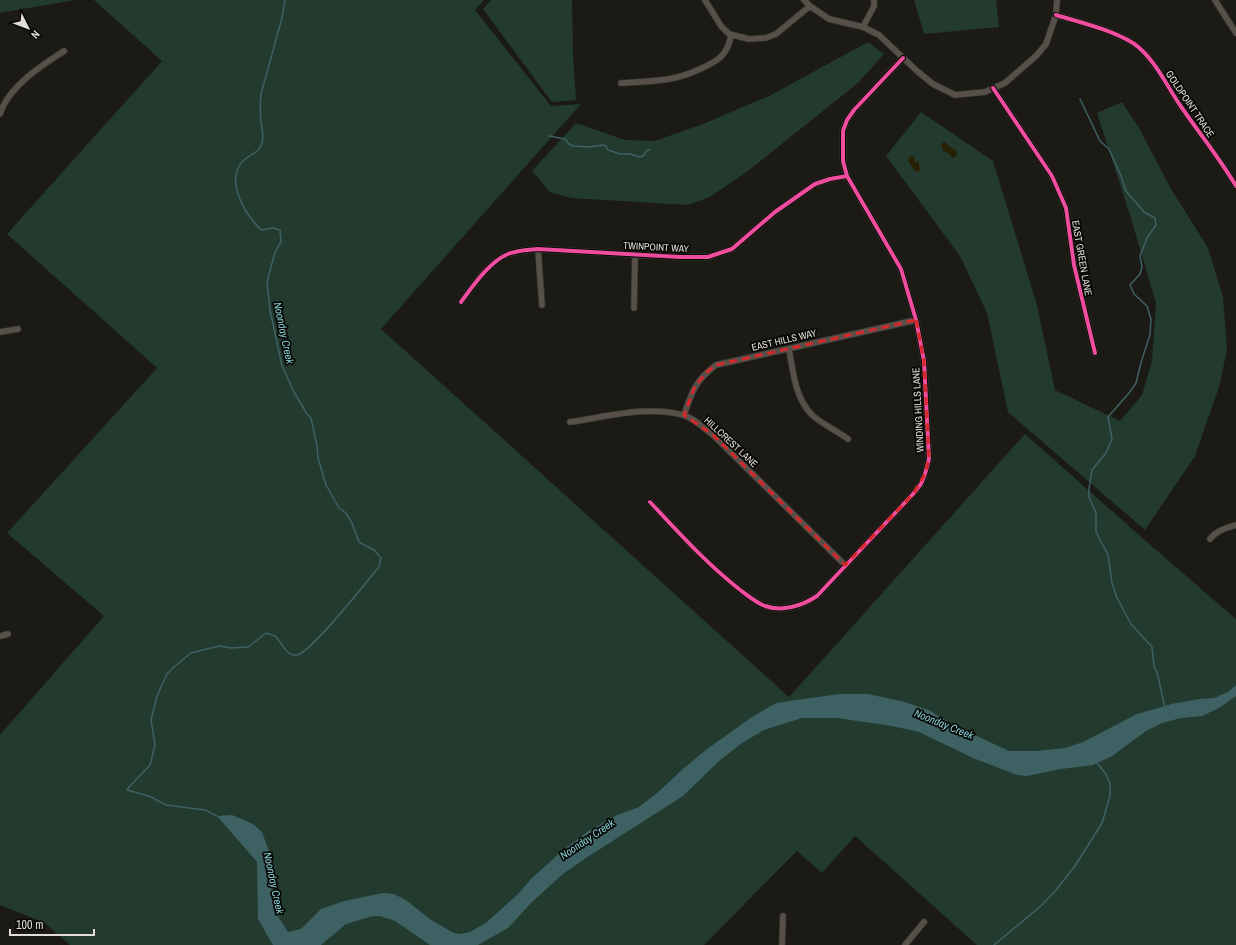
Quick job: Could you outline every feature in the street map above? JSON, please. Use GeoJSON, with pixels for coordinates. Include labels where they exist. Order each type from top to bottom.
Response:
{"type":"FeatureCollection","features":[{"type":"Feature","properties":{"kind":"street"},"geometry":{"type":"LineString","coordinates":[[705,0],[721,26],[732,35],[750,39],[766,38],[776,34],[810,6]]}},
{"type":"Feature","properties":{"kind":"street"},"geometry":{"type":"LineString","coordinates":[[804,0],[829,19],[863,28],[879,35],[933,84],[955,95],[985,92],[1005,83],[1036,56],[1046,44],[1056,15],[1057,0]]}},
{"type":"Feature","properties":{"kind":"street"},"geometry":{"type":"LineString","coordinates":[[863,28],[874,6],[874,0]]}},
{"type":"Feature","properties":{"kind":"street"},"geometry":{"type":"LineString","coordinates":[[1215,0],[1234,25],[1236,33]]}},
{"type":"Feature","properties":{"kind":"street","name":"GOLDPOINT TRACE"},"geometry":{"type":"LineString","coordinates":[[1056,15],[1115,33],[1134,44],[1148,58],[1163,77],[1236,186]]}},
{"type":"Feature","properties":{"kind":"street"},"geometry":{"type":"LineString","coordinates":[[621,83],[663,81],[684,76],[714,63],[722,57],[730,46],[732,35]]}},
{"type":"Feature","properties":{"kind":"street"},"geometry":{"type":"LineString","coordinates":[[0,114],[15,89],[28,77],[64,51]]}},
{"type":"Feature","properties":{"kind":"street","name":"WINDING HILLS LANE"},"geometry":{"type":"LineString","coordinates":[[650,502],[725,578],[753,600],[764,606],[776,608],[789,607],[807,602],[817,596],[921,484],[928,459],[928,435],[924,361],[916,320],[901,269],[847,176],[843,161],[842,144],[847,120],[854,110],[903,58]]}},
{"type":"Feature","properties":{"kind":"street","name":"EAST GREEN LANE"},"geometry":{"type":"LineString","coordinates":[[993,88],[1052,176],[1066,208],[1074,265],[1095,353]]}},
{"type":"Feature","properties":{"kind":"street","name":"TWINPOINT WAY"},"geometry":{"type":"LineString","coordinates":[[461,302],[479,279],[500,259],[515,252],[538,249],[687,257],[708,257],[720,254],[732,249],[775,212],[815,184],[830,179],[847,176]]}},
{"type":"Feature","properties":{"kind":"street"},"geometry":{"type":"LineString","coordinates":[[538,249],[542,305]]}},
{"type":"Feature","properties":{"kind":"street"},"geometry":{"type":"LineString","coordinates":[[634,308],[635,254]]}},
{"type":"Feature","properties":{"kind":"street","name":"EAST HILLS WAY"},"geometry":{"type":"LineString","coordinates":[[684,415],[695,386],[708,371],[716,365],[916,320]]}},
{"type":"Feature","properties":{"kind":"street"},"geometry":{"type":"LineString","coordinates":[[0,332],[18,329]]}},
{"type":"Feature","properties":{"kind":"street"},"geometry":{"type":"LineString","coordinates":[[789,348],[798,394],[807,409],[813,415],[848,439]]}},
{"type":"Feature","properties":{"kind":"street","name":"HILLCREST LANE"},"geometry":{"type":"LineString","coordinates":[[570,422],[646,410],[684,415],[696,421],[713,435],[845,565]]}},
{"type":"Feature","properties":{"kind":"street"},"geometry":{"type":"LineString","coordinates":[[1210,539],[1214,534],[1221,530],[1236,525]]}},
{"type":"Feature","properties":{"kind":"street"},"geometry":{"type":"LineString","coordinates":[[0,636],[8,634]]}},
{"type":"Feature","properties":{"kind":"street"},"geometry":{"type":"LineString","coordinates":[[782,945],[783,916]]}},
{"type":"Feature","properties":{"kind":"street"},"geometry":{"type":"LineString","coordinates":[[905,945],[924,922]]}},
{"type":"Feature","properties":{"kind":"highlighted area"},"geometry":{"type":"Polygon","coordinates":[[[916,320],[924,361],[929,459],[925,474],[913,494],[845,565],[713,435],[684,415],[695,386],[708,371],[716,365],[916,320]]]}},
{"type":"Feature","properties":{"kind":"green space"},"geometry":{"type":"Polygon","coordinates":[[[0,0],[75,0],[0,13],[0,0]]]}},
{"type":"Feature","properties":{"kind":"green space"},"geometry":{"type":"Polygon","coordinates":[[[94,0],[484,0],[475,10],[551,106],[581,104],[381,329],[789,697],[1025,434],[1236,619],[1236,945],[977,945],[855,836],[822,873],[797,851],[704,945],[70,945],[45,923],[0,905],[0,735],[104,616],[7,533],[157,368],[7,234],[162,61],[94,0]]]}},
{"type":"Feature","properties":{"kind":"green space"},"geometry":{"type":"Polygon","coordinates":[[[491,0],[572,0],[576,100],[552,102],[483,9],[491,0]]]}},
{"type":"Feature","properties":{"kind":"green space"},"geometry":{"type":"Polygon","coordinates":[[[914,0],[996,0],[999,27],[924,34],[914,0]]]}},
{"type":"Feature","properties":{"kind":"green space"},"geometry":{"type":"Polygon","coordinates":[[[868,42],[884,54],[858,83],[748,171],[710,197],[688,205],[571,198],[550,192],[532,171],[576,123],[625,140],[655,141],[703,124],[769,96],[868,42]]]}},
{"type":"Feature","properties":{"kind":"green space"},"geometry":{"type":"Polygon","coordinates":[[[1122,102],[1139,128],[1170,187],[1208,248],[1223,297],[1227,349],[1220,384],[1195,456],[1145,530],[1008,412],[987,313],[960,256],[886,156],[921,112],[993,161],[1037,305],[1055,390],[1120,421],[1142,395],[1152,361],[1156,303],[1130,215],[1097,113],[1122,102]]]}},
{"type":"Feature","properties":{"kind":"sand"},"geometry":{"type":"Polygon","coordinates":[[[945,142],[956,150],[957,155],[955,157],[952,158],[949,153],[944,152],[941,145],[945,142]]]}},
{"type":"Feature","properties":{"kind":"sand"},"geometry":{"type":"Polygon","coordinates":[[[910,156],[914,157],[915,162],[918,161],[920,170],[918,172],[915,171],[910,164],[908,159],[910,156]]]}},
{"type":"Feature","properties":{"kind":"water"},"geometry":{"type":"Polygon","coordinates":[[[1236,685],[1236,696],[1219,708],[1202,716],[1181,718],[1162,723],[1146,731],[1112,756],[1093,765],[1061,769],[1027,776],[1017,775],[973,758],[919,732],[892,726],[837,718],[802,718],[764,730],[742,743],[719,761],[683,796],[563,874],[531,903],[508,928],[478,945],[430,945],[395,921],[380,916],[373,916],[346,924],[321,945],[273,945],[258,919],[257,862],[217,816],[232,815],[253,824],[262,832],[275,868],[274,886],[279,918],[288,932],[301,929],[321,909],[344,901],[383,893],[394,894],[406,900],[431,920],[454,933],[461,934],[470,932],[487,922],[562,851],[587,832],[617,815],[639,807],[707,749],[752,717],[776,703],[839,694],[868,694],[905,702],[931,711],[951,724],[1009,751],[1036,751],[1065,748],[1083,742],[1137,714],[1171,704],[1214,698],[1228,692],[1236,685]]]}},
{"type":"Feature","properties":{"kind":"waterway","name":"Noonday Creek"},"geometry":{"type":"LineString","coordinates":[[217,816],[205,810],[166,805],[149,796],[127,790],[150,765],[155,745],[151,720],[157,696],[167,674],[191,653],[219,646],[232,648],[248,647],[266,633],[275,636],[290,654],[297,655],[304,651],[326,630],[379,567],[381,558],[374,550],[359,542],[352,523],[346,513],[339,508],[326,485],[318,458],[311,418],[294,392],[282,366],[270,310],[267,282],[275,252],[281,242],[280,230],[273,228],[261,230],[249,216],[236,188],[238,169],[245,159],[261,147],[263,135],[260,111],[261,94],[282,18],[285,0]]}},
{"type":"Feature","properties":{"kind":"waterway"},"geometry":{"type":"LineString","coordinates":[[1080,99],[1100,141],[1109,149],[1126,191],[1144,212],[1155,218],[1156,225],[1147,238],[1140,256],[1142,267],[1140,274],[1130,285],[1134,294],[1147,306],[1151,319],[1150,335],[1136,383],[1108,417],[1112,439],[1106,453],[1092,470],[1089,497],[1096,513],[1096,532],[1108,555],[1112,583],[1117,598],[1131,624],[1152,647],[1154,667],[1157,672],[1165,708]]}},
{"type":"Feature","properties":{"kind":"waterway"},"geometry":{"type":"LineString","coordinates":[[549,136],[565,139],[573,146],[589,147],[603,145],[606,146],[608,150],[620,154],[630,154],[640,157],[643,156],[647,150],[650,150]]}},
{"type":"Feature","properties":{"kind":"waterway"},"geometry":{"type":"LineString","coordinates":[[994,945],[1041,906],[1056,890],[1075,866],[1102,823],[1110,796],[1110,784],[1106,774],[1097,763]]}},
{"type":"Feature","properties":{"kind":"cycle path"},"geometry":{"type":"LineString","coordinates":[[1056,15],[1114,34],[1124,38],[1141,49],[1160,73],[1182,108],[1217,156],[1236,186]]}},
{"type":"Feature","properties":{"kind":"cycle path"},"geometry":{"type":"LineString","coordinates":[[650,502],[704,558],[739,589],[765,606],[772,608],[785,608],[805,603],[817,596],[921,484],[929,459],[924,361],[916,320],[901,269],[847,176],[843,161],[843,131],[847,120],[854,110],[903,58]]}},
{"type":"Feature","properties":{"kind":"cycle path"},"geometry":{"type":"LineString","coordinates":[[993,88],[1052,176],[1066,208],[1074,265],[1095,353]]}},
{"type":"Feature","properties":{"kind":"cycle path"},"geometry":{"type":"LineString","coordinates":[[461,302],[488,268],[508,254],[519,251],[538,249],[680,257],[708,257],[732,249],[775,212],[815,184],[830,179],[847,176]]}}]}
